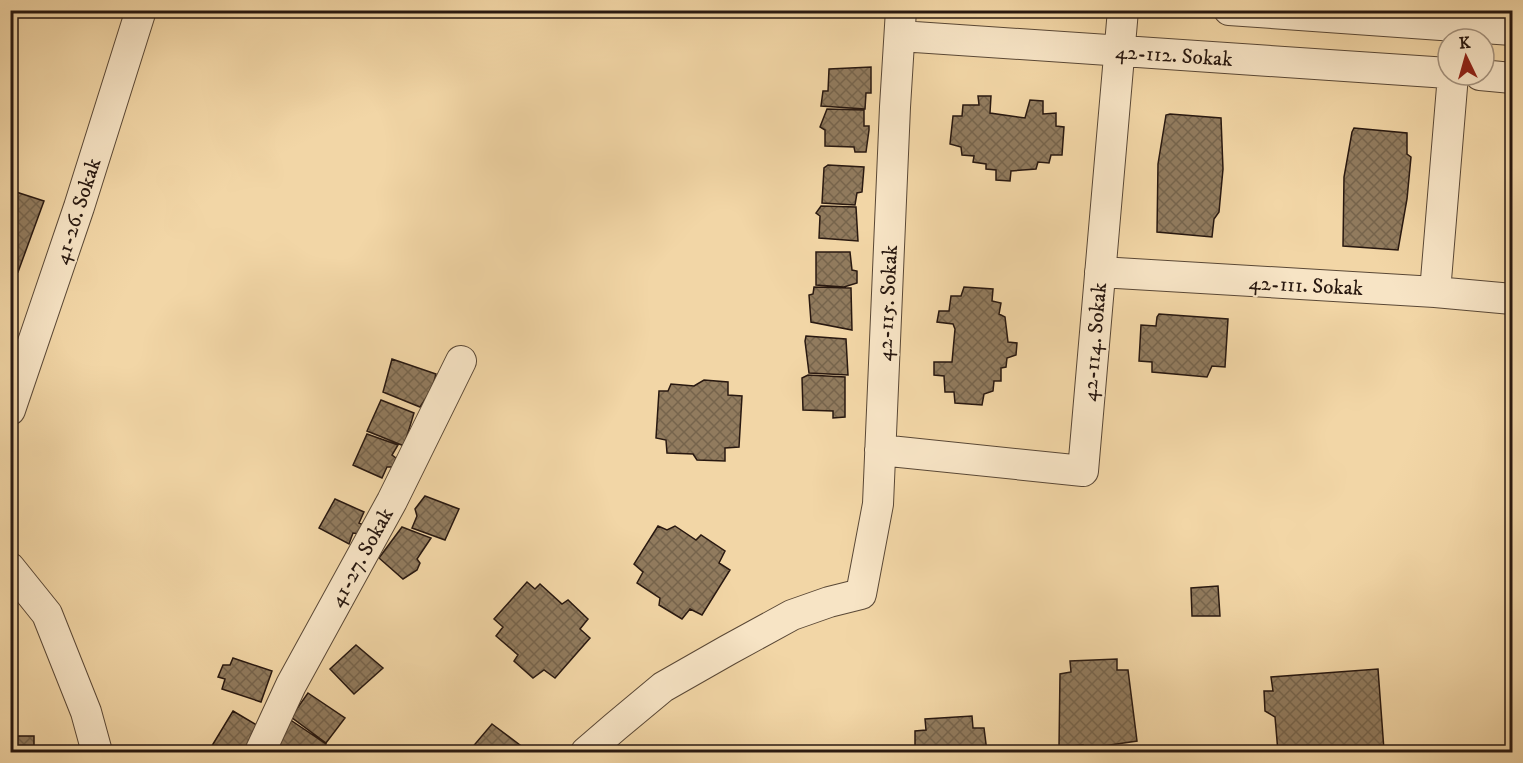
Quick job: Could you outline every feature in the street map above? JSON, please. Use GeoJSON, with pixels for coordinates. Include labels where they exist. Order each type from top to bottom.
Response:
{"type":"FeatureCollection","features":[{"type":"Feature","properties":{"kind":"street","name":"41-26. Sokak"},"geometry":{"type":"LineString","coordinates":[[10,410],[79,207],[141,10]]}},
{"type":"Feature","properties":{"kind":"street","name":"42-114. Sokak"},"geometry":{"type":"LineString","coordinates":[[880,450],[1083,471],[1123,10]]}},
{"type":"Feature","properties":{"kind":"street"},"geometry":{"type":"LineString","coordinates":[[1229,10],[1512,30]]}},
{"type":"Feature","properties":{"kind":"street","name":"42-112. Sokak"},"geometry":{"type":"LineString","coordinates":[[900,23],[1120,52],[1436,72]]}},
{"type":"Feature","properties":{"kind":"street","name":"42-115. Sokak"},"geometry":{"type":"LineString","coordinates":[[612,740],[663,687],[792,615],[861,594],[878,504],[900,23]]}},
{"type":"Feature","properties":{"kind":"street"},"geometry":{"type":"LineString","coordinates":[[1496,76],[1512,78]]}},
{"type":"Feature","properties":{"kind":"street"},"geometry":{"type":"LineString","coordinates":[[1434,292],[1452,87]]}},
{"type":"Feature","properties":{"kind":"street","name":"42-111. Sokak"},"geometry":{"type":"LineString","coordinates":[[1100,272],[1512,298]]}},
{"type":"Feature","properties":{"kind":"street","name":"41-27. Sokak"},"geometry":{"type":"LineString","coordinates":[[260,753],[291,685],[392,501],[461,361]]}},
{"type":"Feature","properties":{"kind":"street"},"geometry":{"type":"LineString","coordinates":[[10,568],[47,614],[86,712],[98,753]]}},
{"type":"Feature","properties":{"kind":"street"},"geometry":{"type":"LineString","coordinates":[[586,753],[612,740]]}},
{"type":"Feature","properties":{"kind":"building"},"geometry":{"type":"Polygon","coordinates":[[[871,67],[871,93],[866,93],[865,109],[821,106],[823,91],[828,91],[829,69],[871,67]]]}},
{"type":"Feature","properties":{"kind":"building"},"geometry":{"type":"Polygon","coordinates":[[[978,96],[991,96],[990,113],[1025,118],[1030,100],[1043,101],[1043,114],[1056,113],[1056,126],[1064,127],[1062,155],[1051,155],[1049,163],[1038,162],[1036,169],[1011,171],[1010,181],[996,180],[996,170],[986,169],[986,164],[973,162],[974,156],[962,155],[961,147],[950,144],[953,116],[962,116],[963,105],[979,105],[978,96]]]}},
{"type":"Feature","properties":{"kind":"building"},"geometry":{"type":"Polygon","coordinates":[[[827,109],[864,110],[864,126],[869,126],[866,152],[855,152],[854,147],[825,146],[825,130],[820,127],[827,109]]]}},
{"type":"Feature","properties":{"kind":"building"},"geometry":{"type":"Polygon","coordinates":[[[1166,115],[1221,118],[1223,169],[1219,212],[1214,219],[1212,237],[1157,232],[1158,164],[1166,115]]]}},
{"type":"Feature","properties":{"kind":"building"},"geometry":{"type":"Polygon","coordinates":[[[1354,128],[1407,133],[1407,154],[1411,157],[1407,199],[1398,250],[1343,246],[1344,177],[1354,128]]]}},
{"type":"Feature","properties":{"kind":"building"},"geometry":{"type":"Polygon","coordinates":[[[828,165],[864,167],[862,192],[857,193],[855,205],[822,203],[824,168],[828,165]]]}},
{"type":"Feature","properties":{"kind":"building"},"geometry":{"type":"Polygon","coordinates":[[[10,190],[44,201],[18,272],[10,270],[10,190]]]}},
{"type":"Feature","properties":{"kind":"building"},"geometry":{"type":"Polygon","coordinates":[[[821,206],[856,207],[858,241],[819,238],[820,216],[816,213],[821,206]]]}},
{"type":"Feature","properties":{"kind":"building"},"geometry":{"type":"Polygon","coordinates":[[[816,252],[850,252],[852,270],[857,271],[857,283],[844,287],[816,285],[816,252]]]}},
{"type":"Feature","properties":{"kind":"building"},"geometry":{"type":"Polygon","coordinates":[[[814,287],[851,288],[852,330],[811,322],[809,295],[813,294],[814,287]]]}},
{"type":"Feature","properties":{"kind":"building"},"geometry":{"type":"Polygon","coordinates":[[[964,287],[993,289],[992,301],[1001,303],[999,314],[1005,317],[1008,342],[1017,343],[1016,355],[1007,358],[1006,367],[1001,368],[1001,381],[994,381],[993,391],[984,394],[982,405],[955,403],[954,392],[945,392],[944,376],[934,375],[934,362],[952,362],[955,329],[953,324],[937,322],[939,311],[949,311],[951,296],[961,296],[964,287]]]}},
{"type":"Feature","properties":{"kind":"building"},"geometry":{"type":"Polygon","coordinates":[[[1159,314],[1228,319],[1225,367],[1212,366],[1207,377],[1152,372],[1152,362],[1139,361],[1141,325],[1156,326],[1159,314]]]}},
{"type":"Feature","properties":{"kind":"building"},"geometry":{"type":"Polygon","coordinates":[[[806,336],[846,339],[848,375],[809,373],[806,336]]]}},
{"type":"Feature","properties":{"kind":"building"},"geometry":{"type":"Polygon","coordinates":[[[392,359],[436,374],[432,389],[420,407],[383,392],[392,359]]]}},
{"type":"Feature","properties":{"kind":"building"},"geometry":{"type":"Polygon","coordinates":[[[808,375],[845,377],[845,417],[833,418],[833,411],[803,410],[802,378],[808,375]]]}},
{"type":"Feature","properties":{"kind":"building"},"geometry":{"type":"Polygon","coordinates":[[[704,380],[728,382],[728,395],[742,396],[739,447],[725,448],[725,461],[697,460],[693,454],[667,453],[666,440],[656,438],[659,391],[668,391],[671,384],[694,386],[704,380]]]}},
{"type":"Feature","properties":{"kind":"building"},"geometry":{"type":"Polygon","coordinates":[[[381,400],[414,413],[404,446],[367,431],[381,400]]]}},
{"type":"Feature","properties":{"kind":"building"},"geometry":{"type":"Polygon","coordinates":[[[367,434],[398,445],[392,455],[396,458],[393,467],[387,467],[382,478],[353,465],[367,434]]]}},
{"type":"Feature","properties":{"kind":"building"},"geometry":{"type":"Polygon","coordinates":[[[425,496],[459,509],[445,540],[412,528],[417,516],[415,509],[425,496]]]}},
{"type":"Feature","properties":{"kind":"building"},"geometry":{"type":"Polygon","coordinates":[[[335,499],[364,512],[359,523],[364,525],[359,534],[353,533],[349,544],[319,528],[335,499]]]}},
{"type":"Feature","properties":{"kind":"building"},"geometry":{"type":"Polygon","coordinates":[[[658,526],[667,530],[675,526],[696,540],[701,535],[725,551],[719,563],[730,570],[702,615],[690,609],[682,619],[659,605],[660,598],[637,583],[643,572],[634,564],[658,526]]]}},
{"type":"Feature","properties":{"kind":"building"},"geometry":{"type":"Polygon","coordinates":[[[402,527],[431,538],[417,559],[420,563],[417,570],[403,579],[379,558],[402,527]]]}},
{"type":"Feature","properties":{"kind":"building"},"geometry":{"type":"Polygon","coordinates":[[[527,582],[535,589],[540,584],[562,604],[568,600],[588,619],[580,629],[590,638],[555,678],[544,670],[533,678],[514,661],[518,655],[496,636],[503,627],[494,619],[527,582]]]}},
{"type":"Feature","properties":{"kind":"building"},"geometry":{"type":"Polygon","coordinates":[[[1218,586],[1220,616],[1192,616],[1191,588],[1218,586]]]}},
{"type":"Feature","properties":{"kind":"building"},"geometry":{"type":"Polygon","coordinates":[[[356,645],[383,668],[354,694],[330,669],[356,645]]]}},
{"type":"Feature","properties":{"kind":"building"},"geometry":{"type":"Polygon","coordinates":[[[233,658],[272,671],[261,702],[222,689],[225,679],[218,677],[223,665],[230,665],[233,658]]]}},
{"type":"Feature","properties":{"kind":"building"},"geometry":{"type":"Polygon","coordinates":[[[1117,659],[1117,670],[1128,670],[1137,741],[1083,749],[1083,745],[1059,747],[1060,674],[1071,672],[1070,661],[1117,659]]]}},
{"type":"Feature","properties":{"kind":"building"},"geometry":{"type":"Polygon","coordinates":[[[1378,669],[1384,750],[1278,752],[1275,717],[1265,711],[1264,691],[1273,691],[1271,677],[1378,669]]]}},
{"type":"Feature","properties":{"kind":"building"},"geometry":{"type":"Polygon","coordinates":[[[308,693],[345,718],[326,743],[291,717],[308,693]]]}},
{"type":"Feature","properties":{"kind":"building"},"geometry":{"type":"Polygon","coordinates":[[[233,711],[260,727],[246,752],[216,752],[210,749],[233,711]]]}},
{"type":"Feature","properties":{"kind":"building"},"geometry":{"type":"Polygon","coordinates":[[[972,716],[973,728],[984,728],[987,752],[915,752],[915,731],[926,730],[925,719],[972,716]]]}},
{"type":"Feature","properties":{"kind":"building"},"geometry":{"type":"Polygon","coordinates":[[[289,719],[326,744],[320,752],[282,752],[274,748],[289,719]]]}},
{"type":"Feature","properties":{"kind":"building"},"geometry":{"type":"Polygon","coordinates":[[[492,724],[524,748],[520,752],[473,752],[470,750],[492,724]]]}},
{"type":"Feature","properties":{"kind":"building"},"geometry":{"type":"Polygon","coordinates":[[[10,736],[34,736],[34,752],[10,752],[10,736]]]}}]}
